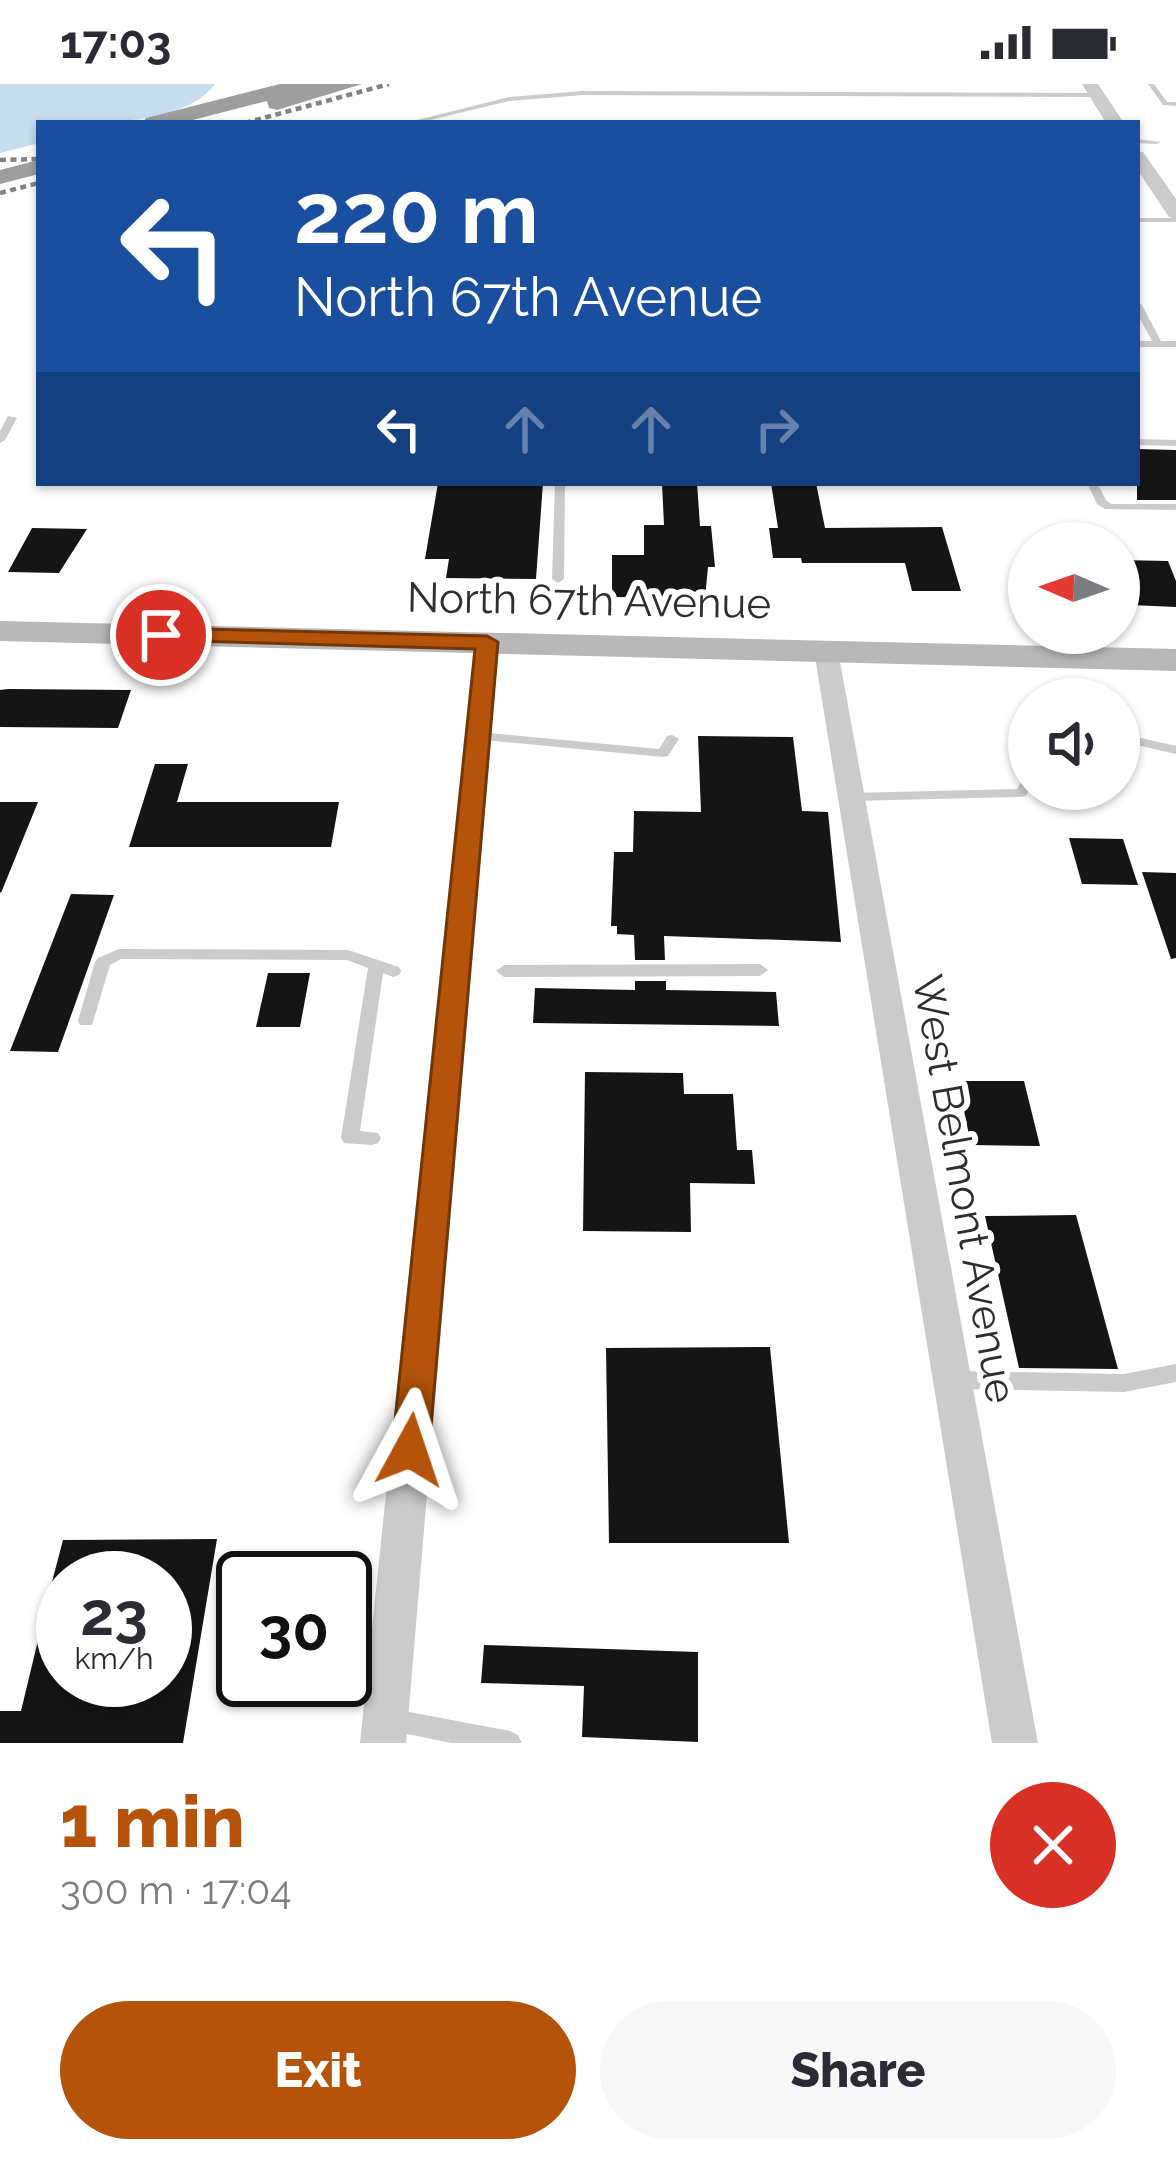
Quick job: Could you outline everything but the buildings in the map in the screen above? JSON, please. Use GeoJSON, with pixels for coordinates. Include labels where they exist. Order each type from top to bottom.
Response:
{"type":"FeatureCollection","features":[{"type":"Feature","properties":{"kind":"highway"},"geometry":{"type":"LineString","coordinates":[[166,120],[306,84]]}},
{"type":"Feature","properties":{"kind":"highway"},"geometry":{"type":"LineString","coordinates":[[214,120],[351,84]]}},
{"type":"Feature","properties":{"kind":"highway"},"geometry":{"type":"LineString","coordinates":[[2,171],[36,154]]}},
{"type":"Feature","properties":{"kind":"highway"},"geometry":{"type":"LineString","coordinates":[[2,171],[36,166]]}},
{"type":"Feature","properties":{"kind":"main road","name":"North 67th Avenue"},"geometry":{"type":"LineString","coordinates":[[0,631],[1176,661]]}},
{"type":"Feature","properties":{"kind":"street"},"geometry":{"type":"LineString","coordinates":[[1094,90],[1113,120]]}},
{"type":"Feature","properties":{"kind":"street"},"geometry":{"type":"LineString","coordinates":[[1140,161],[1176,216]]}},
{"type":"Feature","properties":{"kind":"street"},"geometry":{"type":"LineString","coordinates":[[384,1730],[487,642]]}},
{"type":"Feature","properties":{"kind":"street","name":"West Belmont Avenue"},"geometry":{"type":"LineString","coordinates":[[826,651],[1015,1743]]}},
{"type":"Feature","properties":{"kind":"lane"},"geometry":{"type":"LineString","coordinates":[[1151,84],[1165,104],[1176,104]]}},
{"type":"Feature","properties":{"kind":"lane"},"geometry":{"type":"LineString","coordinates":[[421,120],[509,98],[583,93],[1094,90]]}},
{"type":"Feature","properties":{"kind":"lane"},"geometry":{"type":"LineString","coordinates":[[1140,141],[1157,142]]}},
{"type":"Feature","properties":{"kind":"lane"},"geometry":{"type":"LineString","coordinates":[[1140,220],[1176,216]]}},
{"type":"Feature","properties":{"kind":"lane"},"geometry":{"type":"LineString","coordinates":[[1140,311],[1158,344]]}},
{"type":"Feature","properties":{"kind":"lane"},"geometry":{"type":"LineString","coordinates":[[1140,344],[1176,344]]}},
{"type":"Feature","properties":{"kind":"lane"},"geometry":{"type":"LineString","coordinates":[[0,440],[12,418]]}},
{"type":"Feature","properties":{"kind":"lane"},"geometry":{"type":"LineString","coordinates":[[1140,442],[1176,443]]}},
{"type":"Feature","properties":{"kind":"lane"},"geometry":{"type":"LineString","coordinates":[[558,579],[560,486]]}},
{"type":"Feature","properties":{"kind":"lane"},"geometry":{"type":"LineString","coordinates":[[1094,486],[1101,502],[1109,507],[1176,508]]}},
{"type":"Feature","properties":{"kind":"lane"},"geometry":{"type":"LineString","coordinates":[[478,736],[663,753],[672,739]]}},
{"type":"Feature","properties":{"kind":"lane"},"geometry":{"type":"LineString","coordinates":[[1140,742],[1176,750]]}},
{"type":"Feature","properties":{"kind":"lane"},"geometry":{"type":"LineString","coordinates":[[851,796],[1008,794]]}},
{"type":"Feature","properties":{"kind":"lane"},"geometry":{"type":"LineString","coordinates":[[86,1021],[103,962],[119,954],[348,955],[384,968],[350,1138],[372,1138]]}},
{"type":"Feature","properties":{"kind":"lane"},"geometry":{"type":"LineString","coordinates":[[504,971],[760,970]]}},
{"type":"Feature","properties":{"kind":"lane"},"geometry":{"type":"LineString","coordinates":[[952,1380],[1124,1383],[1176,1373]]}},
{"type":"Feature","properties":{"kind":"lane"},"geometry":{"type":"LineString","coordinates":[[384,1730],[510,1743]]}},
{"type":"Feature","properties":{"kind":"water"},"geometry":{"type":"Polygon","coordinates":[[[0,84],[215,84],[201,98],[159,115],[134,120],[36,120],[36,144],[0,153],[0,84]]]}},
{"type":"Feature","properties":{"kind":"railway"},"geometry":{"type":"LineString","coordinates":[[256,120],[389,84]]}},
{"type":"Feature","properties":{"kind":"railway"},"geometry":{"type":"LineString","coordinates":[[0,160],[36,159]]}},
{"type":"Feature","properties":{"kind":"railway"},"geometry":{"type":"LineString","coordinates":[[0,193],[36,184]]}},
{"type":"Feature","properties":{"kind":"route"},"geometry":{"type":"LineString","coordinates":[[161,635],[487,642],[410,1450]]}}]}
